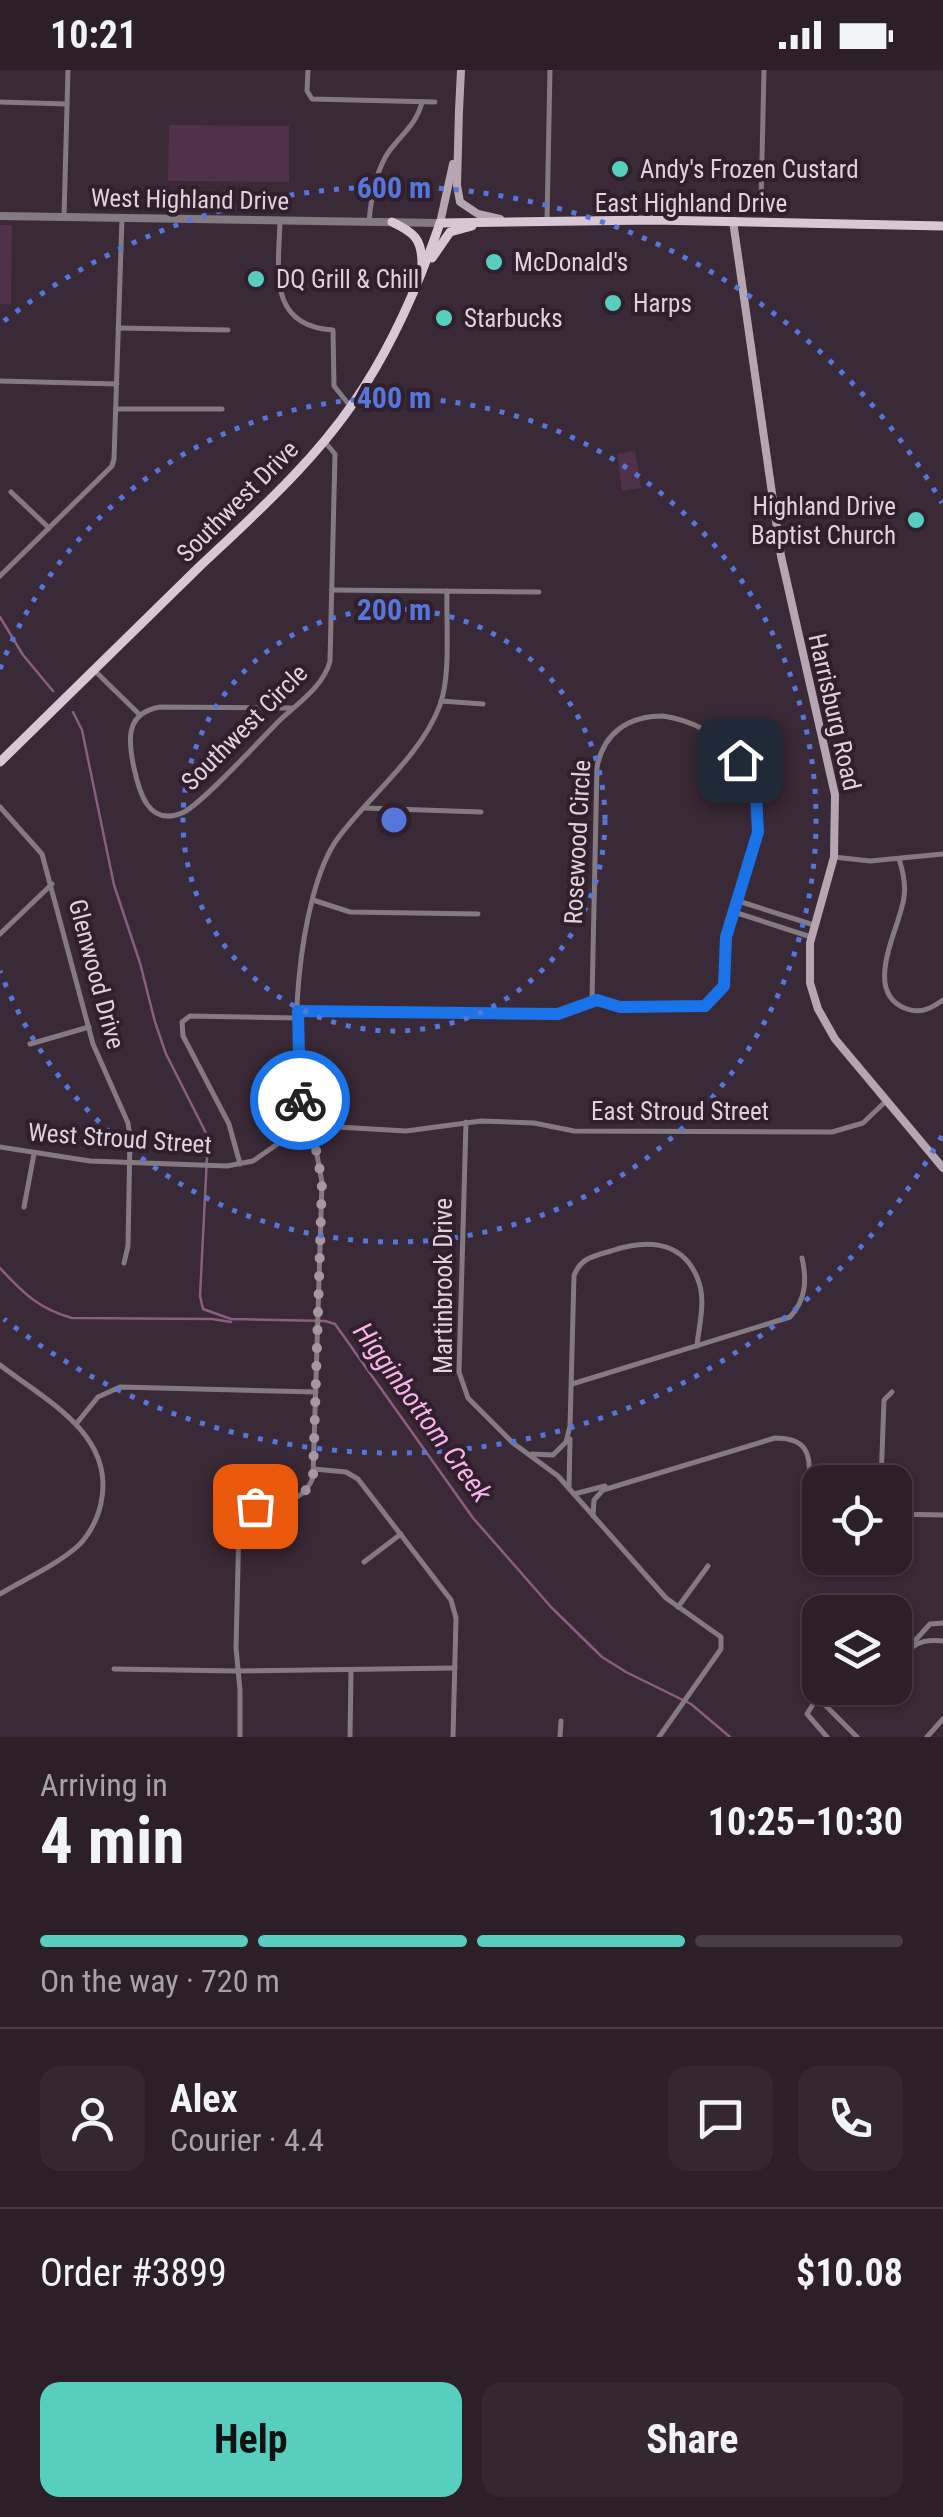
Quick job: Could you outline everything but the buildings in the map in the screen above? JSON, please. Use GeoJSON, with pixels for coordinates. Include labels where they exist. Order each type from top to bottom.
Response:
{"type":"FeatureCollection","features":[{"type":"Feature","properties":{"kind":"main road"},"geometry":{"type":"LineString","coordinates":[[461,70],[457,185],[460,202],[478,214],[524,224]]}},
{"type":"Feature","properties":{"kind":"main road"},"geometry":{"type":"LineString","coordinates":[[440,223],[460,110]]}},
{"type":"Feature","properties":{"kind":"main road","name":"East Highland Drive"},"geometry":{"type":"LineString","coordinates":[[440,223],[734,221],[943,226]]}},
{"type":"Feature","properties":{"kind":"main road","name":"Harrisburg Road"},"geometry":{"type":"LineString","coordinates":[[734,221],[781,556],[835,795],[834,856],[811,936],[809,971],[818,1009],[835,1039],[943,1168]]}},
{"type":"Feature","properties":{"kind":"main road"},"geometry":{"type":"LineString","coordinates":[[392,222],[419,239],[422,273]]}},
{"type":"Feature","properties":{"kind":"main road","name":"Southwest Drive"},"geometry":{"type":"LineString","coordinates":[[0,762],[324,441],[351,407],[399,326],[440,223]]}},
{"type":"Feature","properties":{"kind":"main road"},"geometry":{"type":"LineString","coordinates":[[422,273],[450,232],[480,224]]}},
{"type":"Feature","properties":{"kind":"street"},"geometry":{"type":"LineString","coordinates":[[64,217],[68,70]]}},
{"type":"Feature","properties":{"kind":"street"},"geometry":{"type":"LineString","coordinates":[[308,70],[310,98],[435,102]]}},
{"type":"Feature","properties":{"kind":"street"},"geometry":{"type":"LineString","coordinates":[[547,224],[550,70]]}},
{"type":"Feature","properties":{"kind":"street"},"geometry":{"type":"LineString","coordinates":[[761,202],[764,70]]}},
{"type":"Feature","properties":{"kind":"street"},"geometry":{"type":"LineString","coordinates":[[0,102],[67,104]]}},
{"type":"Feature","properties":{"kind":"street"},"geometry":{"type":"LineString","coordinates":[[369,222],[371,197],[387,154],[419,116],[422,102]]}},
{"type":"Feature","properties":{"kind":"street","name":"West Highland Drive"},"geometry":{"type":"LineString","coordinates":[[0,216],[440,223]]}},
{"type":"Feature","properties":{"kind":"street"},"geometry":{"type":"LineString","coordinates":[[0,576],[113,464],[122,218]]}},
{"type":"Feature","properties":{"kind":"street"},"geometry":{"type":"LineString","coordinates":[[280,220],[281,300],[298,320],[333,330],[334,386],[351,407]]}},
{"type":"Feature","properties":{"kind":"street"},"geometry":{"type":"LineString","coordinates":[[118,328],[228,330]]}},
{"type":"Feature","properties":{"kind":"street"},"geometry":{"type":"LineString","coordinates":[[0,382],[117,384]]}},
{"type":"Feature","properties":{"kind":"street"},"geometry":{"type":"LineString","coordinates":[[116,408],[222,409]]}},
{"type":"Feature","properties":{"kind":"street","name":"Southwest Circle"},"geometry":{"type":"LineString","coordinates":[[140,715],[130,727],[128,743],[140,798],[154,812],[176,815],[187,811],[322,680],[328,668],[335,454],[324,441]]}},
{"type":"Feature","properties":{"kind":"street"},"geometry":{"type":"LineString","coordinates":[[11,492],[49,528]]}},
{"type":"Feature","properties":{"kind":"street"},"geometry":{"type":"LineString","coordinates":[[332,590],[540,592]]}},
{"type":"Feature","properties":{"kind":"street"},"geometry":{"type":"LineString","coordinates":[[240,1737],[239,1524],[247,1512],[262,1503],[291,1500],[305,1492],[314,1469],[322,1182],[298,1090],[301,962],[313,900],[331,847],[425,734],[441,701],[447,591]]}},
{"type":"Feature","properties":{"kind":"street"},"geometry":{"type":"LineString","coordinates":[[94,670],[140,715],[160,707],[293,708]]}},
{"type":"Feature","properties":{"kind":"street"},"geometry":{"type":"LineString","coordinates":[[441,701],[484,704]]}},
{"type":"Feature","properties":{"kind":"street","name":"Rosewood Circle"},"geometry":{"type":"LineString","coordinates":[[663,716],[695,724],[718,736],[740,760],[756,795],[759,826],[738,901],[725,942],[724,986],[705,1006],[620,1007],[592,1000],[597,766],[603,747],[626,723],[636,718],[663,716]]}},
{"type":"Feature","properties":{"kind":"street","name":"Glenwood Drive"},"geometry":{"type":"LineString","coordinates":[[0,806],[40,850],[100,1062],[128,1122],[128,1246],[124,1263]]}},
{"type":"Feature","properties":{"kind":"street"},"geometry":{"type":"LineString","coordinates":[[363,808],[480,812]]}},
{"type":"Feature","properties":{"kind":"street"},"geometry":{"type":"LineString","coordinates":[[834,856],[870,861],[943,854]]}},
{"type":"Feature","properties":{"kind":"street"},"geometry":{"type":"LineString","coordinates":[[899,858],[904,897],[886,953],[886,988],[896,1003],[909,1010],[929,1009],[943,1000]]}},
{"type":"Feature","properties":{"kind":"street"},"geometry":{"type":"LineString","coordinates":[[0,934],[52,884]]}},
{"type":"Feature","properties":{"kind":"street"},"geometry":{"type":"LineString","coordinates":[[313,900],[350,912],[478,914]]}},
{"type":"Feature","properties":{"kind":"street"},"geometry":{"type":"LineString","coordinates":[[738,901],[814,925]]}},
{"type":"Feature","properties":{"kind":"street"},"geometry":{"type":"LineString","coordinates":[[734,912],[811,936]]}},
{"type":"Feature","properties":{"kind":"street"},"geometry":{"type":"LineString","coordinates":[[240,1164],[229,1124],[183,1036],[182,1022],[190,1016],[558,1014],[592,1000]]}},
{"type":"Feature","properties":{"kind":"street"},"geometry":{"type":"LineString","coordinates":[[30,1044],[89,1027]]}},
{"type":"Feature","properties":{"kind":"street","name":"East Stroud Street"},"geometry":{"type":"LineString","coordinates":[[466,1122],[534,1122],[574,1131],[832,1132],[863,1123],[885,1102]]}},
{"type":"Feature","properties":{"kind":"street"},"geometry":{"type":"LineString","coordinates":[[310,1128],[406,1131],[466,1122]]}},
{"type":"Feature","properties":{"kind":"street","name":"Martinbrook Drive"},"geometry":{"type":"LineString","coordinates":[[466,1122],[461,1382],[468,1398],[512,1444],[525,1450],[571,1491],[656,1588],[722,1639],[721,1649],[658,1737]]}},
{"type":"Feature","properties":{"kind":"street","name":"West Stroud Street"},"geometry":{"type":"LineString","coordinates":[[0,1147],[130,1164],[227,1166],[258,1158],[284,1138],[310,1128]]}},
{"type":"Feature","properties":{"kind":"street"},"geometry":{"type":"LineString","coordinates":[[24,1206],[34,1154]]}},
{"type":"Feature","properties":{"kind":"street"},"geometry":{"type":"LineString","coordinates":[[635,1479],[571,1491],[576,1269],[588,1258],[634,1243],[666,1246],[683,1256],[694,1271],[702,1295],[698,1346]]}},
{"type":"Feature","properties":{"kind":"street"},"geometry":{"type":"LineString","coordinates":[[572,1384],[790,1316],[803,1296],[806,1274],[802,1258]]}},
{"type":"Feature","properties":{"kind":"street"},"geometry":{"type":"LineString","coordinates":[[0,1365],[76,1424],[94,1445],[103,1469],[104,1492],[97,1517],[77,1546],[0,1593]]}},
{"type":"Feature","properties":{"kind":"street"},"geometry":{"type":"LineString","coordinates":[[76,1424],[98,1397],[120,1387],[316,1392]]}},
{"type":"Feature","properties":{"kind":"street"},"geometry":{"type":"LineString","coordinates":[[881,1465],[884,1400],[892,1392]]}},
{"type":"Feature","properties":{"kind":"street"},"geometry":{"type":"LineString","coordinates":[[525,1450],[541,1456],[553,1454],[566,1442],[570,1426]]}},
{"type":"Feature","properties":{"kind":"street"},"geometry":{"type":"LineString","coordinates":[[593,1517],[593,1502],[600,1491],[785,1438],[798,1443],[807,1453],[808,1465]]}},
{"type":"Feature","properties":{"kind":"street"},"geometry":{"type":"LineString","coordinates":[[314,1469],[346,1472],[358,1479],[452,1600],[456,1618],[453,1737]]}},
{"type":"Feature","properties":{"kind":"street"},"geometry":{"type":"LineString","coordinates":[[912,1514],[943,1515]]}},
{"type":"Feature","properties":{"kind":"street"},"geometry":{"type":"LineString","coordinates":[[364,1562],[401,1534]]}},
{"type":"Feature","properties":{"kind":"street"},"geometry":{"type":"LineString","coordinates":[[678,1607],[708,1566]]}},
{"type":"Feature","properties":{"kind":"street"},"geometry":{"type":"LineString","coordinates":[[912,1644],[929,1626],[943,1623]]}},
{"type":"Feature","properties":{"kind":"street"},"geometry":{"type":"LineString","coordinates":[[929,1626],[932,1638]]}},
{"type":"Feature","properties":{"kind":"street"},"geometry":{"type":"LineString","coordinates":[[912,1644],[932,1638],[943,1641]]}},
{"type":"Feature","properties":{"kind":"street"},"geometry":{"type":"LineString","coordinates":[[114,1668],[238,1671],[455,1668]]}},
{"type":"Feature","properties":{"kind":"street"},"geometry":{"type":"LineString","coordinates":[[350,1737],[351,1670]]}},
{"type":"Feature","properties":{"kind":"street"},"geometry":{"type":"LineString","coordinates":[[812,1705],[806,1714],[827,1737]]}},
{"type":"Feature","properties":{"kind":"street"},"geometry":{"type":"LineString","coordinates":[[825,1705],[857,1737]]}},
{"type":"Feature","properties":{"kind":"street"},"geometry":{"type":"LineString","coordinates":[[927,1737],[943,1719]]}},
{"type":"Feature","properties":{"kind":"street"},"geometry":{"type":"LineString","coordinates":[[560,1737],[561,1721]]}},
{"type":"Feature","properties":{"kind":"shaded area"},"geometry":{"type":"Polygon","coordinates":[[[169,125],[289,126],[289,182],[168,181],[169,125]]]}},
{"type":"Feature","properties":{"kind":"shaded area"},"geometry":{"type":"Polygon","coordinates":[[[0,225],[12,225],[11,304],[0,304],[0,225]]]}},
{"type":"Feature","properties":{"kind":"shaded area"},"geometry":{"type":"Polygon","coordinates":[[[635,451],[641,488],[622,491],[617,454],[635,451]]]}},
{"type":"Feature","properties":{"kind":"waterway","name":"Higginbottom Creek"},"geometry":{"type":"LineString","coordinates":[[0,617],[23,655],[53,691]]}},
{"type":"Feature","properties":{"kind":"waterway","name":"Higginbottom Creek"},"geometry":{"type":"LineString","coordinates":[[73,712],[82,730],[114,885],[155,1022],[166,1054],[208,1137],[200,1296],[203,1309],[231,1319],[335,1324],[473,1518],[551,1607],[602,1657],[691,1704],[730,1737]]}},
{"type":"Feature","properties":{"kind":"waterway"},"geometry":{"type":"LineString","coordinates":[[0,1268],[32,1299],[72,1318],[231,1322]]}},
{"type":"Feature","properties":{"kind":"way so far"},"geometry":{"type":"LineString","coordinates":[[255,1506],[298,1497],[313,1477],[322,1182],[312,1128],[306,1124],[300,1100]]}},
{"type":"Feature","properties":{"kind":"place","name":"Andy's Frozen Custard"},"geometry":{"type":"Point","coordinates":[620,169]}},
{"type":"Feature","properties":{"kind":"place","name":"McDonald's"},"geometry":{"type":"Point","coordinates":[494,262]}},
{"type":"Feature","properties":{"kind":"place","name":"DQ Grill & Chill"},"geometry":{"type":"Point","coordinates":[256,279]}},
{"type":"Feature","properties":{"kind":"place","name":"Harps"},"geometry":{"type":"Point","coordinates":[613,303]}},
{"type":"Feature","properties":{"kind":"place","name":"Starbucks"},"geometry":{"type":"Point","coordinates":[444,318]}},
{"type":"Feature","properties":{"kind":"place","name":"Highland Drive Baptist Church"},"geometry":{"type":"Point","coordinates":[916,520]}},
{"type":"Feature","properties":{"kind":"route"},"geometry":{"type":"LineString","coordinates":[[300,1100],[298,1011],[558,1014],[597,1000],[620,1007],[705,1006],[724,986],[726,937],[758,832],[756,795],[740,760]]}}]}
